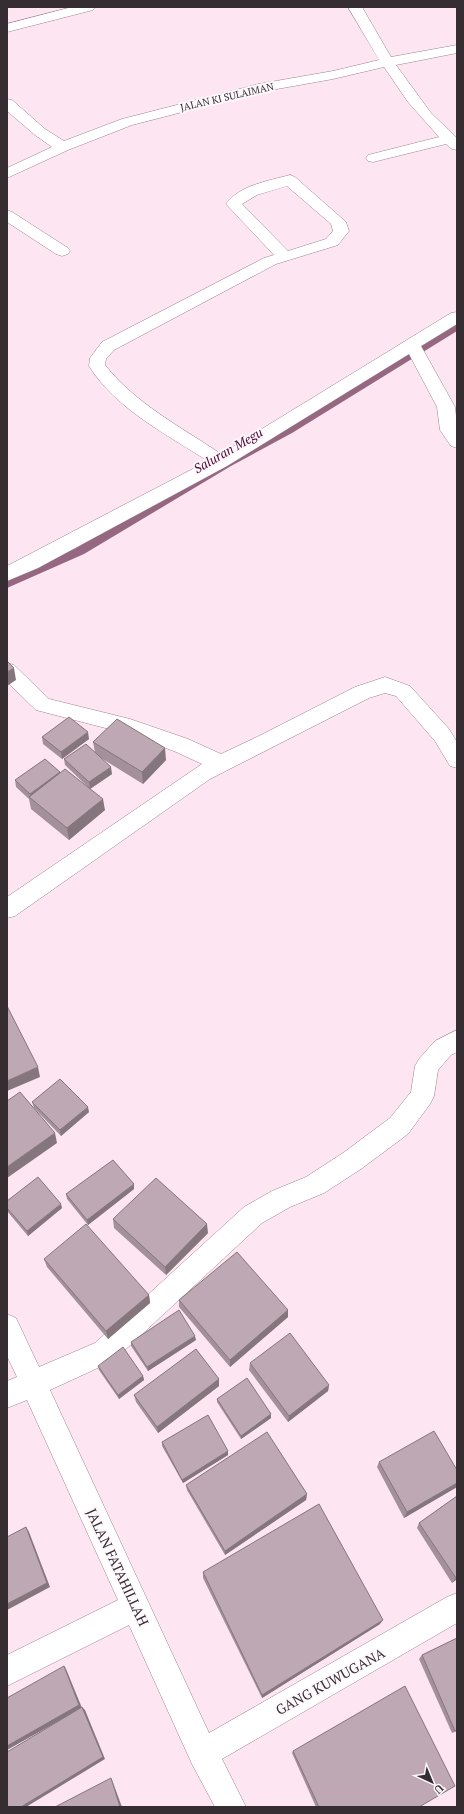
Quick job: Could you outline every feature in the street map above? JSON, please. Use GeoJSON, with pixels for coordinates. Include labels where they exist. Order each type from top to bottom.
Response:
{"type":"FeatureCollection","features":[{"type":"Feature","properties":{"kind":"street"},"geometry":{"type":"LineString","coordinates":[[7,28],[88,7]]}},
{"type":"Feature","properties":{"kind":"street"},"geometry":{"type":"LineString","coordinates":[[355,7],[401,83],[453,143]]}},
{"type":"Feature","properties":{"kind":"street","name":"JALAN KI SULAIMAN"},"geometry":{"type":"LineString","coordinates":[[7,174],[63,147],[127,122],[259,88],[333,75],[387,62],[457,49]]}},
{"type":"Feature","properties":{"kind":"street"},"geometry":{"type":"LineString","coordinates":[[7,104],[40,132],[63,147]]}},
{"type":"Feature","properties":{"kind":"street"},"geometry":{"type":"LineString","coordinates":[[373,158],[453,143]]}},
{"type":"Feature","properties":{"kind":"street"},"geometry":{"type":"LineString","coordinates":[[221,462],[131,402],[112,385],[97,366],[98,358],[108,346],[270,261],[332,242],[341,231],[338,222],[290,180],[253,191],[237,199],[234,204],[284,256]]}},
{"type":"Feature","properties":{"kind":"street"},"geometry":{"type":"LineString","coordinates":[[7,215],[62,251]]}},
{"type":"Feature","properties":{"kind":"street"},"geometry":{"type":"LineString","coordinates":[[7,574],[31,563],[221,462],[416,352],[457,317]]}},
{"type":"Feature","properties":{"kind":"street"},"geometry":{"type":"LineString","coordinates":[[416,352],[446,407],[449,430],[457,442]]}},
{"type":"Feature","properties":{"kind":"street"},"geometry":{"type":"LineString","coordinates":[[7,670],[43,705],[123,725],[181,745],[221,763]]}},
{"type":"Feature","properties":{"kind":"street"},"geometry":{"type":"LineString","coordinates":[[7,909],[221,763],[266,742],[362,692],[385,685],[403,691],[450,729],[457,760]]}},
{"type":"Feature","properties":{"kind":"street"},"geometry":{"type":"LineString","coordinates":[[7,1395],[104,1352],[253,1215],[281,1199],[315,1185],[352,1162],[399,1126],[422,1096],[427,1066],[443,1048],[457,1040]]}},
{"type":"Feature","properties":{"kind":"street","name":"JALAN FATAHILLAH"},"geometry":{"type":"LineString","coordinates":[[7,1327],[203,1753],[230,1807]]}},
{"type":"Feature","properties":{"kind":"street"},"geometry":{"type":"LineString","coordinates":[[7,1671],[136,1606]]}},
{"type":"Feature","properties":{"kind":"street","name":"GANG KUWUGANA"},"geometry":{"type":"LineString","coordinates":[[203,1753],[457,1608]]}},
{"type":"Feature","properties":{"kind":"building"},"geometry":{"type":"Polygon","coordinates":[[[7,661],[14,668],[7,672],[7,661]]]}},
{"type":"Feature","properties":{"kind":"building"},"geometry":{"type":"Polygon","coordinates":[[[69,717],[88,732],[61,752],[42,737],[69,717]]]}},
{"type":"Feature","properties":{"kind":"building"},"geometry":{"type":"Polygon","coordinates":[[[117,719],[165,748],[142,772],[93,742],[117,719]]]}},
{"type":"Feature","properties":{"kind":"building"},"geometry":{"type":"Polygon","coordinates":[[[86,744],[111,767],[89,782],[64,759],[86,744]]]}},
{"type":"Feature","properties":{"kind":"building"},"geometry":{"type":"Polygon","coordinates":[[[45,759],[60,772],[30,794],[15,780],[45,759]]]}},
{"type":"Feature","properties":{"kind":"building"},"geometry":{"type":"Polygon","coordinates":[[[65,769],[103,799],[67,828],[29,797],[65,769]]]}},
{"type":"Feature","properties":{"kind":"building"},"geometry":{"type":"Polygon","coordinates":[[[7,1006],[38,1067],[7,1081],[7,1006]]]}},
{"type":"Feature","properties":{"kind":"building"},"geometry":{"type":"Polygon","coordinates":[[[60,1079],[88,1107],[60,1130],[32,1102],[60,1079]]]}},
{"type":"Feature","properties":{"kind":"building"},"geometry":{"type":"Polygon","coordinates":[[[20,1092],[55,1133],[7,1167],[7,1101],[20,1092]]]}},
{"type":"Feature","properties":{"kind":"building"},"geometry":{"type":"Polygon","coordinates":[[[113,1160],[134,1184],[87,1220],[66,1194],[113,1160]]]}},
{"type":"Feature","properties":{"kind":"building"},"geometry":{"type":"Polygon","coordinates":[[[38,1177],[61,1204],[27,1231],[7,1208],[7,1201],[38,1177]]]}},
{"type":"Feature","properties":{"kind":"building"},"geometry":{"type":"Polygon","coordinates":[[[156,1178],[207,1224],[165,1267],[113,1219],[156,1178]]]}},
{"type":"Feature","properties":{"kind":"building"},"geometry":{"type":"Polygon","coordinates":[[[86,1224],[149,1295],[106,1331],[44,1259],[86,1224]]]}},
{"type":"Feature","properties":{"kind":"building"},"geometry":{"type":"Polygon","coordinates":[[[237,1252],[288,1310],[230,1360],[179,1300],[237,1252]]]}},
{"type":"Feature","properties":{"kind":"building"},"geometry":{"type":"Polygon","coordinates":[[[179,1310],[195,1336],[147,1367],[131,1342],[179,1310]]]}},
{"type":"Feature","properties":{"kind":"building"},"geometry":{"type":"Polygon","coordinates":[[[290,1333],[329,1385],[289,1416],[250,1363],[290,1333]]]}},
{"type":"Feature","properties":{"kind":"building"},"geometry":{"type":"Polygon","coordinates":[[[123,1347],[143,1376],[118,1395],[98,1366],[123,1347]]]}},
{"type":"Feature","properties":{"kind":"building"},"geometry":{"type":"Polygon","coordinates":[[[196,1349],[219,1379],[157,1427],[134,1395],[196,1349]]]}},
{"type":"Feature","properties":{"kind":"building"},"geometry":{"type":"Polygon","coordinates":[[[247,1378],[271,1414],[241,1436],[217,1399],[247,1378]]]}},
{"type":"Feature","properties":{"kind":"building"},"geometry":{"type":"Polygon","coordinates":[[[208,1415],[228,1451],[182,1480],[162,1442],[208,1415]]]}},
{"type":"Feature","properties":{"kind":"building"},"geometry":{"type":"Polygon","coordinates":[[[434,1431],[457,1470],[457,1483],[407,1512],[379,1462],[434,1431]]]}},
{"type":"Feature","properties":{"kind":"building"},"geometry":{"type":"Polygon","coordinates":[[[267,1432],[307,1494],[225,1551],[186,1485],[267,1432]]]}},
{"type":"Feature","properties":{"kind":"building"},"geometry":{"type":"Polygon","coordinates":[[[457,1496],[457,1577],[456,1578],[419,1523],[457,1496]]]}},
{"type":"Feature","properties":{"kind":"building"},"geometry":{"type":"Polygon","coordinates":[[[319,1504],[383,1620],[262,1695],[203,1572],[319,1504]]]}},
{"type":"Feature","properties":{"kind":"building"},"geometry":{"type":"Polygon","coordinates":[[[26,1527],[47,1583],[7,1604],[7,1537],[26,1527]]]}},
{"type":"Feature","properties":{"kind":"building"},"geometry":{"type":"Polygon","coordinates":[[[457,1638],[457,1730],[455,1731],[422,1655],[457,1638]]]}},
{"type":"Feature","properties":{"kind":"building"},"geometry":{"type":"Polygon","coordinates":[[[64,1666],[79,1705],[7,1746],[7,1698],[64,1666]]]}},
{"type":"Feature","properties":{"kind":"building"},"geometry":{"type":"Polygon","coordinates":[[[405,1686],[455,1786],[419,1807],[319,1807],[293,1751],[405,1686]]]}},
{"type":"Feature","properties":{"kind":"building"},"geometry":{"type":"Polygon","coordinates":[[[82,1707],[103,1757],[21,1807],[7,1807],[7,1752],[82,1707]]]}},
{"type":"Feature","properties":{"kind":"building"},"geometry":{"type":"Polygon","coordinates":[[[111,1778],[120,1807],[55,1807],[111,1778]]]}},
{"type":"Feature","properties":{"kind":"waterway","name":"Saluran Megu"},"geometry":{"type":"LineString","coordinates":[[7,584],[80,551],[228,464],[289,431],[457,327]]}}]}
